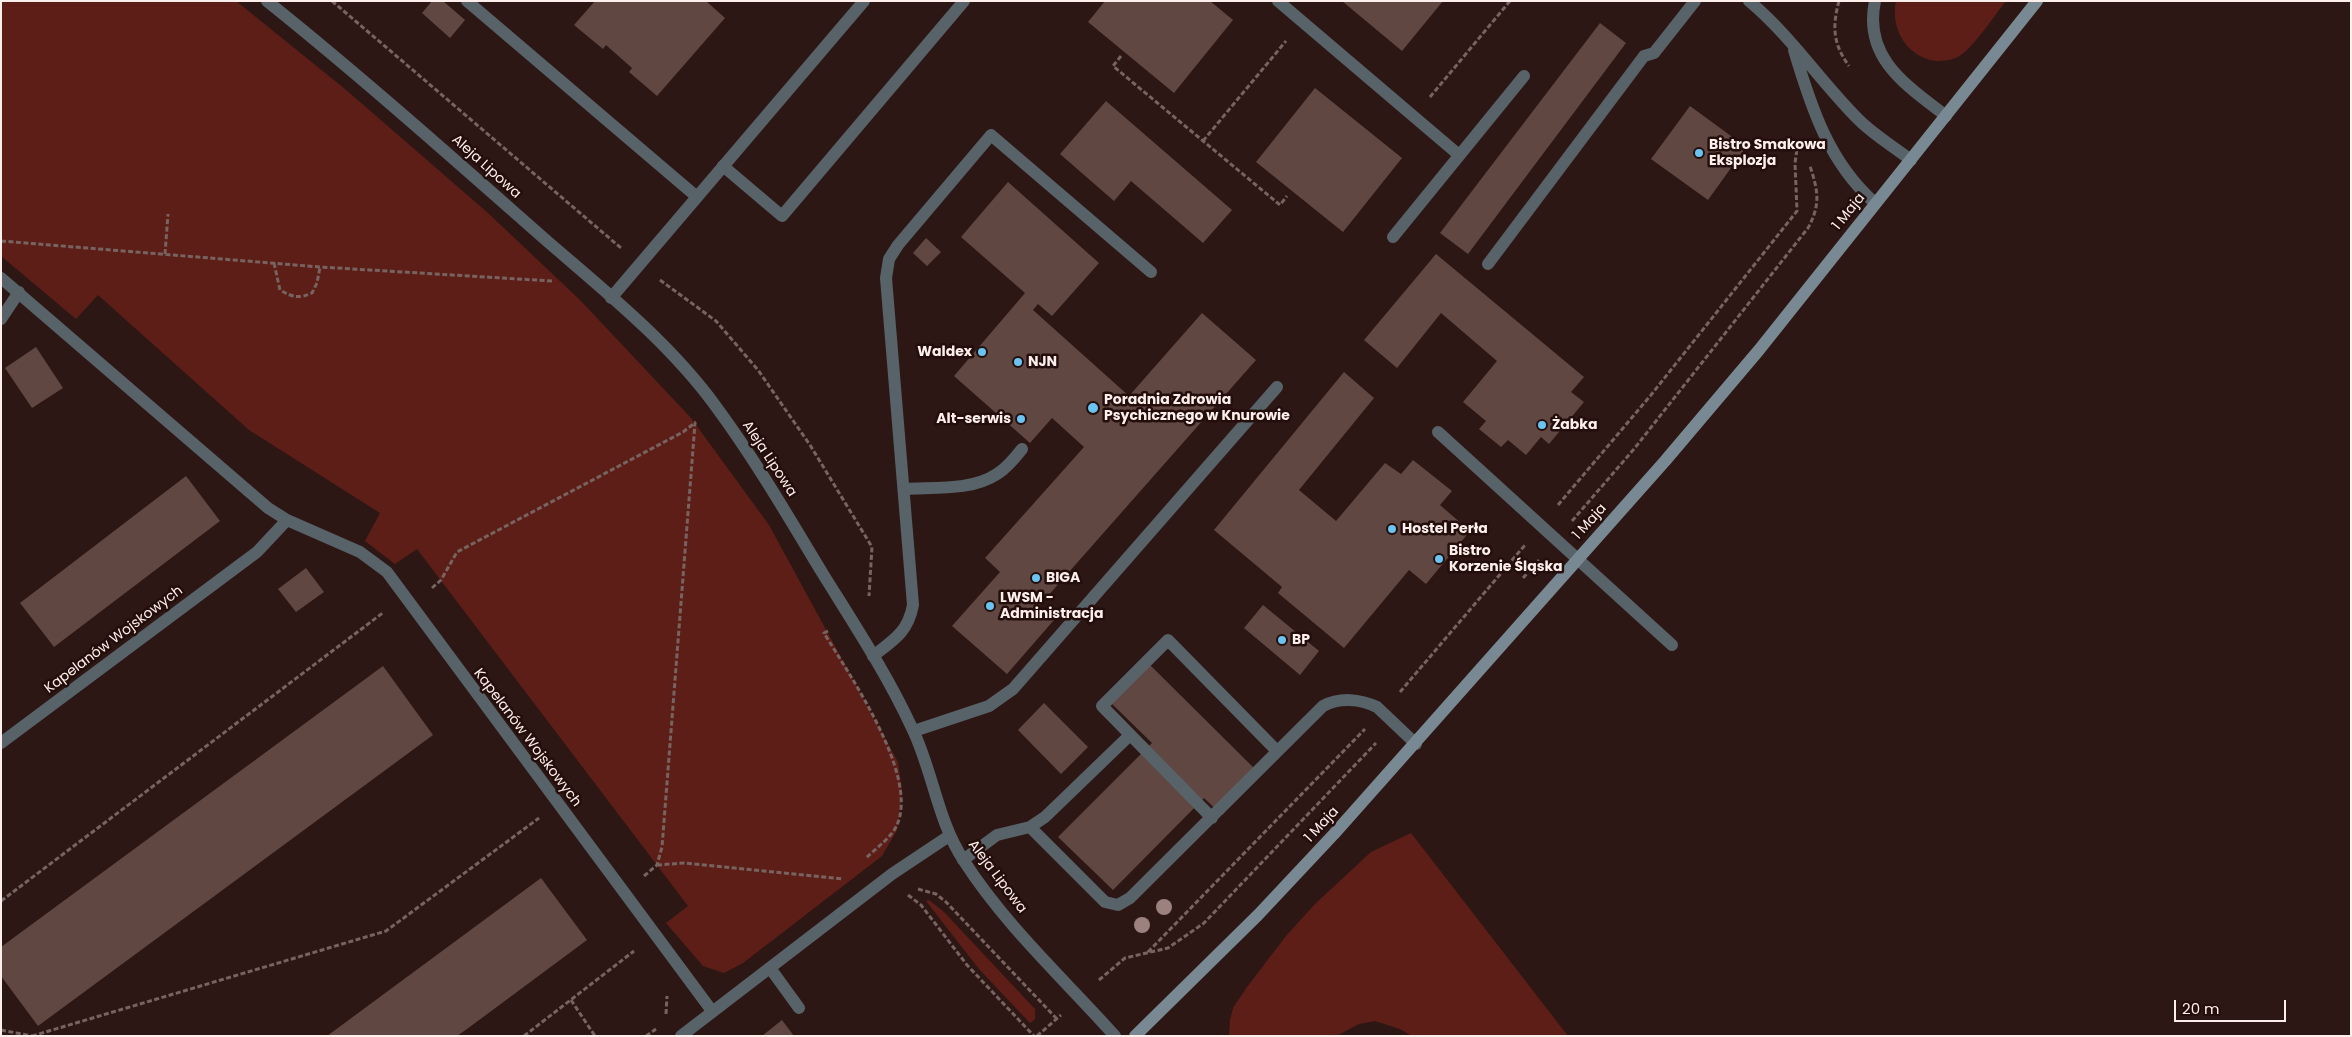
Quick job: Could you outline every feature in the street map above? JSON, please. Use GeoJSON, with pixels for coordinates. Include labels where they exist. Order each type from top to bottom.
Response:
{"type":"FeatureCollection","features":[{"type":"Feature","properties":{"kind":"street","name":"Aleja Lipowa"},"geometry":{"type":"LineString","coordinates":[[267,1],[368,83],[611,298],[676,360],[715,405],[785,511],[873,656],[914,732],[949,836],[963,860],[987,894],[1115,1036]]}},
{"type":"Feature","properties":{"kind":"street"},"geometry":{"type":"LineString","coordinates":[[467,1],[697,197]]}},
{"type":"Feature","properties":{"kind":"street"},"geometry":{"type":"LineString","coordinates":[[611,298],[864,1]]}},
{"type":"Feature","properties":{"kind":"street"},"geometry":{"type":"LineString","coordinates":[[723,166],[782,216],[964,1]]}},
{"type":"Feature","properties":{"kind":"street"},"geometry":{"type":"LineString","coordinates":[[1278,1],[1459,155]]}},
{"type":"Feature","properties":{"kind":"street"},"geometry":{"type":"LineString","coordinates":[[1488,264],[1644,56],[1654,53],[1695,1]]}},
{"type":"Feature","properties":{"kind":"street"},"geometry":{"type":"LineString","coordinates":[[1749,1],[1780,28],[1792,46],[1861,122],[1911,160]]}},
{"type":"Feature","properties":{"kind":"street"},"geometry":{"type":"LineString","coordinates":[[1875,1],[1872,15],[1874,39],[1885,61],[1903,83],[1946,116]]}},
{"type":"Feature","properties":{"kind":"street","name":"1 Maja"},"geometry":{"type":"LineString","coordinates":[[1135,1036],[1264,908],[1416,744],[1666,461],[1911,160],[2037,1]]}},
{"type":"Feature","properties":{"kind":"street"},"geometry":{"type":"LineString","coordinates":[[1792,46],[1809,101],[1837,161],[1859,189],[1875,203]]}},
{"type":"Feature","properties":{"kind":"street"},"geometry":{"type":"LineString","coordinates":[[1392,237],[1524,76]]}},
{"type":"Feature","properties":{"kind":"street"},"geometry":{"type":"LineString","coordinates":[[873,656],[896,639],[904,630],[911,619],[913,605],[886,278],[889,259],[911,228],[991,134],[1151,272]]}},
{"type":"Feature","properties":{"kind":"street","name":"Kapelanów Wojskowych"},"geometry":{"type":"LineString","coordinates":[[1,278],[268,508],[287,520],[360,552],[387,572],[712,1011]]}},
{"type":"Feature","properties":{"kind":"street"},"geometry":{"type":"LineString","coordinates":[[1,318],[19,292]]}},
{"type":"Feature","properties":{"kind":"street"},"geometry":{"type":"LineString","coordinates":[[914,732],[989,706],[1013,689],[1277,387]]}},
{"type":"Feature","properties":{"kind":"street"},"geometry":{"type":"LineString","coordinates":[[1438,432],[1672,645]]}},
{"type":"Feature","properties":{"kind":"street"},"geometry":{"type":"LineString","coordinates":[[904,489],[967,485],[984,481],[997,474],[1022,449]]}},
{"type":"Feature","properties":{"kind":"street","name":"Kapelanów Wojskowych"},"geometry":{"type":"LineString","coordinates":[[1,744],[257,552],[287,520]]}},
{"type":"Feature","properties":{"kind":"street"},"geometry":{"type":"LineString","coordinates":[[1212,818],[1102,706],[1168,640],[1277,751]]}},
{"type":"Feature","properties":{"kind":"street"},"geometry":{"type":"LineString","coordinates":[[1030,827],[1105,902],[1118,905],[1130,898],[1323,706],[1339,700],[1363,702],[1377,707],[1416,744]]}},
{"type":"Feature","properties":{"kind":"street"},"geometry":{"type":"LineString","coordinates":[[963,860],[997,835],[1030,827],[1045,817],[1130,735]]}},
{"type":"Feature","properties":{"kind":"street"},"geometry":{"type":"LineString","coordinates":[[681,1036],[905,864],[949,836]]}},
{"type":"Feature","properties":{"kind":"street"},"geometry":{"type":"LineString","coordinates":[[770,968],[798,1008]]}},
{"type":"Feature","properties":{"kind":"path"},"geometry":{"type":"LineString","coordinates":[[332,1],[627,252]]}},
{"type":"Feature","properties":{"kind":"path"},"geometry":{"type":"LineString","coordinates":[[1413,116],[1510,1]]}},
{"type":"Feature","properties":{"kind":"path"},"geometry":{"type":"LineString","coordinates":[[1839,1],[1834,36],[1842,56],[1852,71]]}},
{"type":"Feature","properties":{"kind":"path"},"geometry":{"type":"LineString","coordinates":[[1202,141],[1286,40]]}},
{"type":"Feature","properties":{"kind":"path"},"geometry":{"type":"LineString","coordinates":[[1121,56],[1113,66],[1280,205],[1287,196]]}},
{"type":"Feature","properties":{"kind":"path"},"geometry":{"type":"LineString","coordinates":[[1394,723],[1204,923],[1168,948],[1148,952],[1382,712],[1651,395],[1797,211],[1795,163],[1798,138],[1804,152]]}},
{"type":"Feature","properties":{"kind":"path"},"geometry":{"type":"LineString","coordinates":[[1520,582],[1634,449],[1808,228],[1818,203],[1817,191],[1807,158]]}},
{"type":"Feature","properties":{"kind":"path"},"geometry":{"type":"LineString","coordinates":[[166,254],[168,214]]}},
{"type":"Feature","properties":{"kind":"path"},"geometry":{"type":"LineString","coordinates":[[1,241],[320,267],[559,281]]}},
{"type":"Feature","properties":{"kind":"path"},"geometry":{"type":"LineString","coordinates":[[274,263],[280,290],[292,297],[303,297],[312,293],[317,283],[320,267]]}},
{"type":"Feature","properties":{"kind":"path"},"geometry":{"type":"LineString","coordinates":[[656,278],[716,321],[758,370],[810,446],[872,547],[869,604]]}},
{"type":"Feature","properties":{"kind":"path"},"geometry":{"type":"LineString","coordinates":[[415,611],[422,596],[441,580],[458,552],[683,432],[715,405]]}},
{"type":"Feature","properties":{"kind":"path"},"geometry":{"type":"LineString","coordinates":[[657,865],[662,847],[695,422]]}},
{"type":"Feature","properties":{"kind":"path"},"geometry":{"type":"LineString","coordinates":[[1,900],[388,608]]}},
{"type":"Feature","properties":{"kind":"path"},"geometry":{"type":"LineString","coordinates":[[834,628],[824,633],[871,711],[891,756],[902,792],[902,808],[894,831],[862,862]]}},
{"type":"Feature","properties":{"kind":"path"},"geometry":{"type":"LineString","coordinates":[[1,1030],[32,1036],[386,932],[540,818],[545,825]]}},
{"type":"Feature","properties":{"kind":"path"},"geometry":{"type":"LineString","coordinates":[[624,892],[657,865],[684,863],[845,879]]}},
{"type":"Feature","properties":{"kind":"path"},"geometry":{"type":"LineString","coordinates":[[1034,1036],[967,965],[921,905],[906,894],[916,889],[936,894],[1057,1019]]}},
{"type":"Feature","properties":{"kind":"path"},"geometry":{"type":"LineString","coordinates":[[524,1036],[640,947]]}},
{"type":"Feature","properties":{"kind":"path"},"geometry":{"type":"LineString","coordinates":[[665,988],[668,1009],[665,1017]]}},
{"type":"Feature","properties":{"kind":"path"},"geometry":{"type":"LineString","coordinates":[[571,1000],[594,1036]]}},
{"type":"Feature","properties":{"kind":"path"},"geometry":{"type":"LineString","coordinates":[[646,1036],[662,1025]]}},
{"type":"Feature","properties":{"kind":"shaded area"},"geometry":{"type":"Polygon","coordinates":[[[1,1],[236,1],[345,89],[488,213],[581,301],[691,418],[769,525],[898,762],[902,791],[897,830],[882,856],[743,963],[724,973],[703,966],[666,923],[688,906],[417,549],[395,564],[365,541],[380,513],[249,430],[98,295],[76,319],[1,256],[1,1]]]}},
{"type":"Feature","properties":{"kind":"shaded area"},"geometry":{"type":"Polygon","coordinates":[[[1896,1],[2006,1],[1967,50],[1955,58],[1936,61],[1917,54],[1903,40],[1896,22],[1896,1]]]}},
{"type":"Feature","properties":{"kind":"shaded area"},"geometry":{"type":"Polygon","coordinates":[[[1411,833],[1568,1036],[1412,1036],[1400,1029],[1375,1021],[1359,1024],[1336,1036],[1229,1036],[1233,1008],[1286,936],[1315,904],[1371,852],[1411,833]]]}},
{"type":"Feature","properties":{"kind":"shaded area"},"geometry":{"type":"Polygon","coordinates":[[[929,900],[944,912],[1035,1009],[1035,1019],[1030,1023],[979,969],[926,901],[929,900]]]}},
{"type":"Feature","properties":{"kind":"building"},"geometry":{"type":"Polygon","coordinates":[[[432,1],[443,1],[465,20],[450,38],[422,13],[432,1]]]}},
{"type":"Feature","properties":{"kind":"building"},"geometry":{"type":"Polygon","coordinates":[[[595,1],[706,1],[725,18],[657,96],[629,72],[632,68],[606,45],[603,49],[574,25],[595,1]]]}},
{"type":"Feature","properties":{"kind":"building"},"geometry":{"type":"Polygon","coordinates":[[[1105,1],[1210,1],[1233,20],[1174,93],[1088,22],[1105,1]]]}},
{"type":"Feature","properties":{"kind":"building"},"geometry":{"type":"Polygon","coordinates":[[[1342,1],[1443,1],[1402,51],[1342,1]]]}},
{"type":"Feature","properties":{"kind":"building"},"geometry":{"type":"Polygon","coordinates":[[[1600,23],[1626,43],[1468,254],[1440,233],[1600,23]]]}},
{"type":"Feature","properties":{"kind":"building"},"geometry":{"type":"Polygon","coordinates":[[[1315,88],[1402,158],[1343,232],[1256,162],[1315,88]]]}},
{"type":"Feature","properties":{"kind":"building"},"geometry":{"type":"Polygon","coordinates":[[[1106,101],[1232,210],[1203,243],[1131,181],[1114,201],[1060,154],[1106,101]]]}},
{"type":"Feature","properties":{"kind":"building","name":"Bistro Smakowa Eksplozja"},"geometry":{"type":"Polygon","coordinates":[[[1690,106],[1746,147],[1708,200],[1651,159],[1690,106]]]}},
{"type":"Feature","properties":{"kind":"building"},"geometry":{"type":"Polygon","coordinates":[[[1008,182],[1099,263],[1052,316],[1038,304],[1033,310],[1129,396],[1202,313],[1256,360],[1039,606],[1054,620],[1007,674],[952,626],[1000,572],[985,558],[1084,447],[1052,418],[1030,443],[954,376],[1025,293],[961,237],[1008,182]]]}},
{"type":"Feature","properties":{"kind":"building"},"geometry":{"type":"Polygon","coordinates":[[[926,238],[941,252],[927,266],[913,253],[926,238]]]}},
{"type":"Feature","properties":{"kind":"building"},"geometry":{"type":"Polygon","coordinates":[[[1436,254],[1584,377],[1571,392],[1584,402],[1549,444],[1541,437],[1526,455],[1508,440],[1501,447],[1479,429],[1486,421],[1463,402],[1497,361],[1441,313],[1397,368],[1364,340],[1436,254]]]}},
{"type":"Feature","properties":{"kind":"building"},"geometry":{"type":"Polygon","coordinates":[[[36,347],[63,388],[32,408],[5,368],[36,347]]]}},
{"type":"Feature","properties":{"kind":"building"},"geometry":{"type":"Polygon","coordinates":[[[1344,372],[1374,398],[1299,490],[1336,521],[1385,463],[1401,474],[1413,460],[1452,491],[1440,505],[1470,531],[1426,584],[1409,570],[1344,648],[1278,593],[1282,587],[1214,530],[1344,372]]]}},
{"type":"Feature","properties":{"kind":"building"},"geometry":{"type":"Polygon","coordinates":[[[186,476],[220,521],[54,647],[20,603],[186,476]]]}},
{"type":"Feature","properties":{"kind":"building"},"geometry":{"type":"Polygon","coordinates":[[[306,568],[324,592],[296,612],[278,589],[306,568]]]}},
{"type":"Feature","properties":{"kind":"building","name":"BP"},"geometry":{"type":"Polygon","coordinates":[[[1263,605],[1319,651],[1300,675],[1244,628],[1263,605]]]}},
{"type":"Feature","properties":{"kind":"building"},"geometry":{"type":"Polygon","coordinates":[[[1149,664],[1261,775],[1222,815],[1204,798],[1113,890],[1058,837],[1152,743],[1111,703],[1149,664]]]}},
{"type":"Feature","properties":{"kind":"building"},"geometry":{"type":"Polygon","coordinates":[[[383,666],[433,735],[38,1026],[1,976],[1,947],[383,666]]]}},
{"type":"Feature","properties":{"kind":"building"},"geometry":{"type":"Polygon","coordinates":[[[1044,703],[1088,747],[1061,774],[1018,730],[1044,703]]]}},
{"type":"Feature","properties":{"kind":"building"},"geometry":{"type":"Polygon","coordinates":[[[541,878],[587,940],[467,1029],[457,1036],[327,1036],[541,878]]]}},
{"type":"Feature","properties":{"kind":"building"},"geometry":{"type":"Polygon","coordinates":[[[782,1020],[794,1036],[762,1036],[782,1020]]]}},
{"type":"Feature","properties":{"kind":"place","name":"Bistro Smakowa Eksplozja"},"geometry":{"type":"Point","coordinates":[1699,153]}},
{"type":"Feature","properties":{"kind":"place","name":"Waldex"},"geometry":{"type":"Point","coordinates":[982,352]}},
{"type":"Feature","properties":{"kind":"place","name":"NJN"},"geometry":{"type":"Point","coordinates":[1018,362]}},
{"type":"Feature","properties":{"kind":"place","name":"Poradnia Zdrowia Psychicznego w Knurowie"},"geometry":{"type":"Point","coordinates":[1093,408]}},
{"type":"Feature","properties":{"kind":"place","name":"Alt-serwis"},"geometry":{"type":"Point","coordinates":[1021,419]}},
{"type":"Feature","properties":{"kind":"place","name":"Żabka"},"geometry":{"type":"Point","coordinates":[1542,425]}},
{"type":"Feature","properties":{"kind":"place","name":"Hostel Perła"},"geometry":{"type":"Point","coordinates":[1392,529]}},
{"type":"Feature","properties":{"kind":"place","name":"Bistro Korzenie Śląska"},"geometry":{"type":"Point","coordinates":[1439,559]}},
{"type":"Feature","properties":{"kind":"place","name":"BIGA"},"geometry":{"type":"Point","coordinates":[1036,578]}},
{"type":"Feature","properties":{"kind":"place","name":"LWSM - Administracja"},"geometry":{"type":"Point","coordinates":[990,606]}},
{"type":"Feature","properties":{"kind":"place","name":"BP"},"geometry":{"type":"Point","coordinates":[1282,640]}}]}
